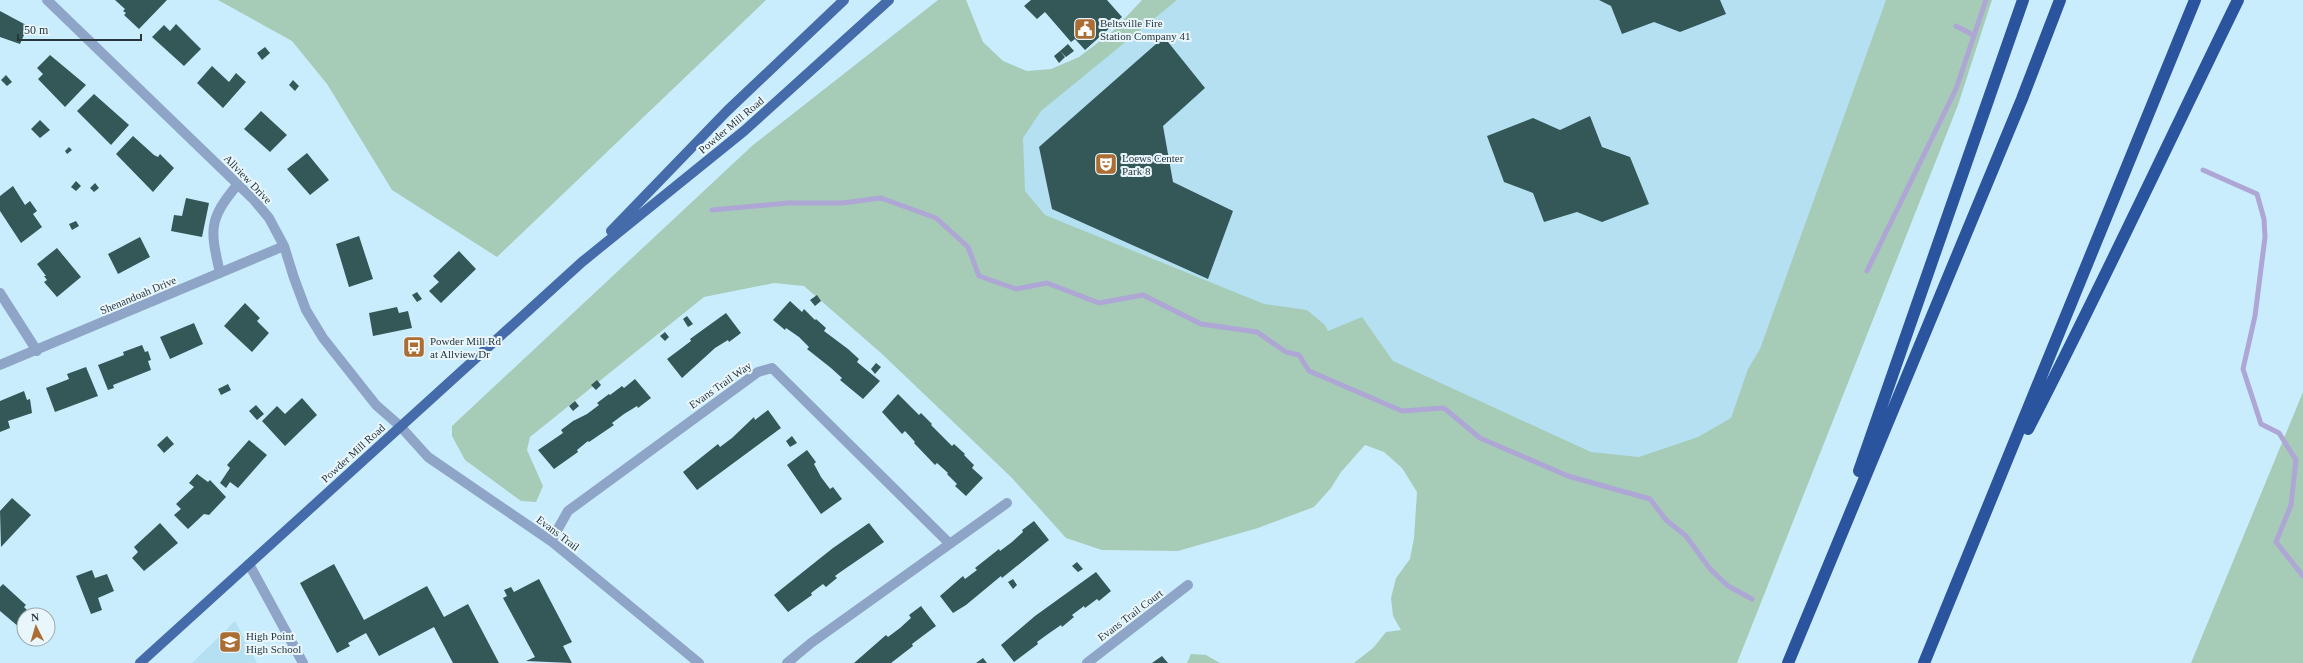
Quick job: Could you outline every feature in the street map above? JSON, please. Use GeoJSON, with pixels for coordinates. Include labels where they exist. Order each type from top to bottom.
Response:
{"type":"FeatureCollection","features":[{"type":"Feature","properties":{"kind":"highway"},"geometry":{"type":"LineString","coordinates":[[1819,588],[2023,0]]}},
{"type":"Feature","properties":{"kind":"highway"},"geometry":{"type":"LineString","coordinates":[[1788,663],[2022,99],[2060,0]]}},
{"type":"Feature","properties":{"kind":"highway"},"geometry":{"type":"LineString","coordinates":[[1924,663],[1993,498],[2196,0]]}},
{"type":"Feature","properties":{"kind":"highway"},"geometry":{"type":"LineString","coordinates":[[1993,498],[2091,307],[2179,119],[2238,0]]}},
{"type":"Feature","properties":{"kind":"main road","name":"Powder Mill Road"},"geometry":{"type":"LineString","coordinates":[[582,262],[727,111],[844,0]]}},
{"type":"Feature","properties":{"kind":"main road","name":"Powder Mill Road"},"geometry":{"type":"LineString","coordinates":[[140,663],[582,262],[744,131],[889,0]]}},
{"type":"Feature","properties":{"kind":"street","name":"Allview Drive"},"geometry":{"type":"LineString","coordinates":[[47,0],[238,184],[269,218],[284,246],[306,310],[323,338],[376,405],[400,426]]}},
{"type":"Feature","properties":{"kind":"street"},"geometry":{"type":"LineString","coordinates":[[220,274],[215,252],[213,225],[219,208],[238,184]]}},
{"type":"Feature","properties":{"kind":"street","name":"Shenandoah Drive"},"geometry":{"type":"LineString","coordinates":[[0,366],[284,246]]}},
{"type":"Feature","properties":{"kind":"street"},"geometry":{"type":"LineString","coordinates":[[0,293],[37,351]]}},
{"type":"Feature","properties":{"kind":"street","name":"Evans Trail Way"},"geometry":{"type":"LineString","coordinates":[[551,541],[568,511],[758,372],[772,368],[950,544]]}},
{"type":"Feature","properties":{"kind":"street","name":"Evans Trail"},"geometry":{"type":"LineString","coordinates":[[400,426],[428,457],[551,541],[699,663]]}},
{"type":"Feature","properties":{"kind":"street"},"geometry":{"type":"LineString","coordinates":[[787,663],[811,643],[1007,502]]}},
{"type":"Feature","properties":{"kind":"street"},"geometry":{"type":"LineString","coordinates":[[249,564],[302,663]]}},
{"type":"Feature","properties":{"kind":"street","name":"Evans Trail Court"},"geometry":{"type":"LineString","coordinates":[[1087,663],[1188,586]]}},
{"type":"Feature","properties":{"kind":"shaded area"},"geometry":{"type":"Polygon","coordinates":[[[1150,0],[1903,0],[1712,527],[921,287],[1000,119],[1129,23],[1150,0]]]}},
{"type":"Feature","properties":{"kind":"shaded area","name":"High Point High School"},"geometry":{"type":"Polygon","coordinates":[[[235,621],[257,663],[192,663],[235,621]]]}},
{"type":"Feature","properties":{"kind":"green space"},"geometry":{"type":"Polygon","coordinates":[[[218,0],[766,0],[497,257],[392,190],[327,84],[292,41],[218,0]]]}},
{"type":"Feature","properties":{"kind":"green space"},"geometry":{"type":"Polygon","coordinates":[[[938,0],[966,0],[983,42],[1003,61],[1027,71],[1051,69],[1079,57],[1112,32],[1142,0],[1177,0],[1041,111],[1023,138],[1025,191],[1045,215],[1264,304],[1307,310],[1325,325],[1328,331],[1362,317],[1393,361],[1591,452],[1639,457],[1698,437],[1731,418],[1748,369],[1760,349],[1886,0],[1992,0],[1958,105],[1737,663],[1354,663],[1373,648],[1386,632],[1401,630],[1393,616],[1391,598],[1396,578],[1410,559],[1414,538],[1417,492],[1402,468],[1384,452],[1365,445],[1341,472],[1331,488],[1314,507],[1258,528],[1178,551],[1102,550],[1066,538],[1012,478],[881,353],[804,286],[774,283],[704,297],[530,437],[527,450],[543,486],[536,502],[521,501],[465,460],[452,436],[452,426],[753,145],[938,0]]]}},
{"type":"Feature","properties":{"kind":"green space"},"geometry":{"type":"Polygon","coordinates":[[[2303,392],[2303,663],[2191,663],[2303,392]]]}},
{"type":"Feature","properties":{"kind":"green space"},"geometry":{"type":"Polygon","coordinates":[[[1191,654],[1206,655],[1220,663],[1187,663],[1191,654]]]}},
{"type":"Feature","properties":{"kind":"building"},"geometry":{"type":"Polygon","coordinates":[[[115,0],[167,0],[139,29],[124,15],[126,13],[123,11],[125,9],[115,0]]]}},
{"type":"Feature","properties":{"kind":"building","name":"Beltsville Fire Station Company 41"},"geometry":{"type":"Polygon","coordinates":[[[1031,0],[1107,0],[1122,17],[1085,50],[1075,39],[1071,42],[1045,12],[1037,19],[1024,6],[1031,0]]]}},
{"type":"Feature","properties":{"kind":"building"},"geometry":{"type":"Polygon","coordinates":[[[1599,0],[1720,0],[1726,14],[1680,32],[1654,22],[1622,34],[1611,6],[1599,0]]]}},
{"type":"Feature","properties":{"kind":"building"},"geometry":{"type":"Polygon","coordinates":[[[0,11],[28,26],[20,44],[0,37],[0,11]]]}},
{"type":"Feature","properties":{"kind":"building"},"geometry":{"type":"Polygon","coordinates":[[[176,24],[201,49],[184,66],[152,37],[164,25],[170,31],[176,24]]]}},
{"type":"Feature","properties":{"kind":"building","name":"Loews Center Park 8"},"geometry":{"type":"Polygon","coordinates":[[[1164,37],[1205,88],[1163,126],[1173,182],[1233,211],[1208,279],[1052,209],[1039,147],[1164,37]]]}},
{"type":"Feature","properties":{"kind":"building"},"geometry":{"type":"Polygon","coordinates":[[[1068,44],[1074,51],[1066,57],[1060,51],[1068,44]]]}},
{"type":"Feature","properties":{"kind":"building"},"geometry":{"type":"Polygon","coordinates":[[[265,47],[270,53],[262,60],[257,53],[265,47]]]}},
{"type":"Feature","properties":{"kind":"building"},"geometry":{"type":"Polygon","coordinates":[[[1060,51],[1065,57],[1059,63],[1054,56],[1060,51]]]}},
{"type":"Feature","properties":{"kind":"building"},"geometry":{"type":"Polygon","coordinates":[[[50,55],[86,85],[65,107],[38,79],[43,74],[37,68],[50,55]]]}},
{"type":"Feature","properties":{"kind":"building"},"geometry":{"type":"Polygon","coordinates":[[[212,66],[229,82],[236,73],[246,82],[223,108],[197,83],[212,66]]]}},
{"type":"Feature","properties":{"kind":"building"},"geometry":{"type":"Polygon","coordinates":[[[6,75],[12,82],[7,86],[1,80],[6,75]]]}},
{"type":"Feature","properties":{"kind":"building"},"geometry":{"type":"Polygon","coordinates":[[[293,80],[299,86],[295,91],[289,85],[293,80]]]}},
{"type":"Feature","properties":{"kind":"building"},"geometry":{"type":"Polygon","coordinates":[[[94,94],[129,125],[111,145],[77,111],[94,94]]]}},
{"type":"Feature","properties":{"kind":"building"},"geometry":{"type":"Polygon","coordinates":[[[261,111],[287,135],[270,152],[244,129],[261,111]]]}},
{"type":"Feature","properties":{"kind":"building"},"geometry":{"type":"Polygon","coordinates":[[[1590,116],[1602,147],[1630,157],[1649,204],[1602,222],[1577,212],[1544,222],[1533,193],[1504,182],[1487,136],[1533,118],[1560,130],[1590,116]]]}},
{"type":"Feature","properties":{"kind":"building"},"geometry":{"type":"Polygon","coordinates":[[[40,120],[50,130],[40,138],[31,129],[40,120]]]}},
{"type":"Feature","properties":{"kind":"building"},"geometry":{"type":"Polygon","coordinates":[[[133,136],[154,155],[158,157],[160,154],[174,168],[153,192],[116,154],[133,136]]]}},
{"type":"Feature","properties":{"kind":"building"},"geometry":{"type":"Polygon","coordinates":[[[69,147],[72,150],[67,154],[65,151],[69,147]]]}},
{"type":"Feature","properties":{"kind":"building"},"geometry":{"type":"Polygon","coordinates":[[[307,153],[329,180],[310,195],[287,169],[307,153]]]}},
{"type":"Feature","properties":{"kind":"building"},"geometry":{"type":"Polygon","coordinates":[[[76,181],[81,186],[76,191],[71,187],[76,181]]]}},
{"type":"Feature","properties":{"kind":"building"},"geometry":{"type":"Polygon","coordinates":[[[95,183],[99,188],[94,192],[90,188],[95,183]]]}},
{"type":"Feature","properties":{"kind":"building"},"geometry":{"type":"Polygon","coordinates":[[[13,186],[25,205],[30,201],[37,211],[33,214],[42,227],[21,243],[0,211],[0,196],[13,186]]]}},
{"type":"Feature","properties":{"kind":"building"},"geometry":{"type":"Polygon","coordinates":[[[186,198],[209,203],[202,237],[171,231],[174,215],[182,216],[186,198]]]}},
{"type":"Feature","properties":{"kind":"building"},"geometry":{"type":"Polygon","coordinates":[[[76,221],[79,226],[72,230],[69,224],[76,221]]]}},
{"type":"Feature","properties":{"kind":"building"},"geometry":{"type":"Polygon","coordinates":[[[359,236],[373,279],[349,287],[336,244],[359,236]]]}},
{"type":"Feature","properties":{"kind":"building"},"geometry":{"type":"Polygon","coordinates":[[[140,237],[150,257],[118,274],[108,254],[140,237]]]}},
{"type":"Feature","properties":{"kind":"building"},"geometry":{"type":"Polygon","coordinates":[[[57,248],[81,277],[57,297],[44,282],[47,280],[44,276],[46,276],[37,264],[57,248]]]}},
{"type":"Feature","properties":{"kind":"building"},"geometry":{"type":"Polygon","coordinates":[[[459,251],[476,269],[441,303],[429,291],[439,282],[433,276],[459,251]]]}},
{"type":"Feature","properties":{"kind":"building"},"geometry":{"type":"Polygon","coordinates":[[[417,292],[422,299],[417,302],[412,295],[417,292]]]}},
{"type":"Feature","properties":{"kind":"building"},"geometry":{"type":"Polygon","coordinates":[[[817,295],[821,301],[815,306],[810,300],[817,295]]]}},
{"type":"Feature","properties":{"kind":"building"},"geometry":{"type":"Polygon","coordinates":[[[790,301],[802,312],[804,309],[815,320],[816,319],[826,328],[824,331],[848,349],[859,359],[857,362],[880,381],[863,399],[840,380],[842,378],[831,368],[807,349],[809,347],[799,337],[786,328],[785,330],[773,320],[790,301]]]}},
{"type":"Feature","properties":{"kind":"building"},"geometry":{"type":"Polygon","coordinates":[[[245,303],[260,318],[257,321],[269,333],[252,352],[224,326],[245,303]]]}},
{"type":"Feature","properties":{"kind":"building"},"geometry":{"type":"Polygon","coordinates":[[[397,307],[399,313],[408,311],[412,328],[373,336],[369,313],[397,307]]]}},
{"type":"Feature","properties":{"kind":"building"},"geometry":{"type":"Polygon","coordinates":[[[726,313],[741,333],[729,342],[728,340],[715,348],[682,378],[667,359],[691,341],[690,339],[726,313]]]}},
{"type":"Feature","properties":{"kind":"building"},"geometry":{"type":"Polygon","coordinates":[[[687,316],[693,324],[688,327],[683,319],[687,316]]]}},
{"type":"Feature","properties":{"kind":"building"},"geometry":{"type":"Polygon","coordinates":[[[194,323],[203,344],[170,359],[160,337],[194,323]]]}},
{"type":"Feature","properties":{"kind":"building"},"geometry":{"type":"Polygon","coordinates":[[[665,332],[669,337],[665,341],[660,336],[665,332]]]}},
{"type":"Feature","properties":{"kind":"building"},"geometry":{"type":"Polygon","coordinates":[[[142,345],[145,352],[148,351],[151,360],[148,361],[151,370],[113,385],[114,388],[108,390],[98,365],[124,355],[123,352],[142,345]]]}},
{"type":"Feature","properties":{"kind":"building"},"geometry":{"type":"Polygon","coordinates":[[[876,363],[881,367],[875,374],[871,369],[876,363]]]}},
{"type":"Feature","properties":{"kind":"building"},"geometry":{"type":"Polygon","coordinates":[[[86,367],[98,396],[55,412],[46,388],[69,379],[67,374],[86,367]]]}},
{"type":"Feature","properties":{"kind":"building"},"geometry":{"type":"Polygon","coordinates":[[[635,379],[651,398],[638,408],[637,406],[624,414],[612,423],[614,425],[589,442],[588,441],[577,450],[578,452],[554,469],[538,450],[563,433],[561,430],[573,421],[587,414],[599,405],[597,403],[609,394],[610,395],[622,386],[624,388],[635,379]]]}},
{"type":"Feature","properties":{"kind":"building"},"geometry":{"type":"Polygon","coordinates":[[[597,380],[601,385],[596,390],[591,385],[597,380]]]}},
{"type":"Feature","properties":{"kind":"building"},"geometry":{"type":"Polygon","coordinates":[[[228,384],[231,390],[221,395],[218,389],[228,384]]]}},
{"type":"Feature","properties":{"kind":"building"},"geometry":{"type":"Polygon","coordinates":[[[24,391],[27,400],[30,399],[32,413],[8,421],[10,428],[0,432],[0,401],[24,391]]]}},
{"type":"Feature","properties":{"kind":"building"},"geometry":{"type":"Polygon","coordinates":[[[898,394],[919,415],[921,413],[952,446],[954,444],[965,454],[964,455],[974,465],[972,468],[983,478],[966,496],[955,486],[957,484],[947,474],[948,473],[937,463],[935,465],[905,431],[902,434],[882,412],[898,394]]]}},
{"type":"Feature","properties":{"kind":"building"},"geometry":{"type":"Polygon","coordinates":[[[302,398],[317,415],[285,446],[262,421],[277,406],[285,414],[302,398]]]}},
{"type":"Feature","properties":{"kind":"building"},"geometry":{"type":"Polygon","coordinates":[[[575,401],[579,406],[573,411],[569,406],[575,401]]]}},
{"type":"Feature","properties":{"kind":"building"},"geometry":{"type":"Polygon","coordinates":[[[256,405],[264,414],[257,420],[249,411],[256,405]]]}},
{"type":"Feature","properties":{"kind":"building"},"geometry":{"type":"Polygon","coordinates":[[[768,410],[781,428],[697,490],[683,472],[718,444],[720,447],[732,438],[754,417],[755,420],[768,410]]]}},
{"type":"Feature","properties":{"kind":"building"},"geometry":{"type":"Polygon","coordinates":[[[167,436],[174,444],[164,453],[157,445],[167,436]]]}},
{"type":"Feature","properties":{"kind":"building"},"geometry":{"type":"Polygon","coordinates":[[[792,436],[797,443],[790,447],[786,441],[792,436]]]}},
{"type":"Feature","properties":{"kind":"building"},"geometry":{"type":"Polygon","coordinates":[[[249,440],[267,455],[238,488],[230,482],[226,488],[220,483],[230,468],[227,465],[249,440]]]}},
{"type":"Feature","properties":{"kind":"building"},"geometry":{"type":"Polygon","coordinates":[[[807,450],[816,462],[814,464],[821,477],[830,489],[833,487],[842,499],[821,514],[787,465],[807,450]]]}},
{"type":"Feature","properties":{"kind":"building"},"geometry":{"type":"Polygon","coordinates":[[[197,474],[208,482],[210,480],[226,497],[209,515],[204,514],[188,529],[174,515],[181,509],[176,504],[194,487],[189,483],[197,474]]]}},
{"type":"Feature","properties":{"kind":"building"},"geometry":{"type":"Polygon","coordinates":[[[12,498],[31,515],[1,547],[0,511],[12,498]]]}},
{"type":"Feature","properties":{"kind":"building"},"geometry":{"type":"Polygon","coordinates":[[[1034,521],[1049,540],[1002,578],[1001,576],[966,605],[953,613],[940,596],[963,576],[965,579],[977,570],[975,568],[999,549],[1000,551],[1012,542],[1023,532],[1022,530],[1034,521]]]}},
{"type":"Feature","properties":{"kind":"building"},"geometry":{"type":"Polygon","coordinates":[[[160,523],[178,543],[144,571],[132,558],[138,552],[134,547],[160,523]]]}},
{"type":"Feature","properties":{"kind":"building"},"geometry":{"type":"Polygon","coordinates":[[[869,523],[884,542],[835,576],[837,578],[826,587],[823,584],[811,593],[812,595],[788,612],[774,595],[833,548],[869,523]]]}},
{"type":"Feature","properties":{"kind":"building"},"geometry":{"type":"Polygon","coordinates":[[[1077,562],[1083,569],[1078,572],[1072,566],[1077,562]]]}},
{"type":"Feature","properties":{"kind":"building"},"geometry":{"type":"Polygon","coordinates":[[[334,564],[364,620],[427,586],[444,617],[468,604],[499,663],[453,663],[434,627],[379,656],[366,633],[348,643],[350,646],[337,653],[300,583],[334,564]]]}},
{"type":"Feature","properties":{"kind":"building"},"geometry":{"type":"Polygon","coordinates":[[[92,570],[95,578],[107,574],[114,591],[98,598],[102,610],[91,614],[76,576],[92,570]]]}},
{"type":"Feature","properties":{"kind":"building"},"geometry":{"type":"Polygon","coordinates":[[[1096,572],[1111,591],[1099,601],[1097,599],[1085,608],[1084,606],[1072,615],[1074,617],[1062,627],[1061,625],[1037,642],[1038,644],[1014,662],[1001,645],[1035,616],[1096,572]]]}},
{"type":"Feature","properties":{"kind":"building"},"geometry":{"type":"Polygon","coordinates":[[[539,579],[572,642],[563,646],[572,663],[526,661],[535,657],[503,598],[507,596],[504,590],[511,587],[514,592],[539,579]]]}},
{"type":"Feature","properties":{"kind":"building"},"geometry":{"type":"Polygon","coordinates":[[[1013,579],[1017,585],[1013,589],[1008,582],[1013,579]]]}},
{"type":"Feature","properties":{"kind":"building"},"geometry":{"type":"Polygon","coordinates":[[[3,584],[26,605],[24,607],[16,607],[16,624],[0,611],[0,587],[3,584]]]}},
{"type":"Feature","properties":{"kind":"building"},"geometry":{"type":"Polygon","coordinates":[[[921,606],[936,626],[912,644],[913,646],[891,663],[854,663],[886,635],[888,637],[900,628],[911,618],[909,615],[921,606]]]}},
{"type":"Feature","properties":{"kind":"building"},"geometry":{"type":"Polygon","coordinates":[[[1162,656],[1168,663],[1152,663],[1162,656]]]}},
{"type":"Feature","properties":{"kind":"building"},"geometry":{"type":"Polygon","coordinates":[[[983,658],[987,663],[976,663],[983,658]]]}},
{"type":"Feature","properties":{"kind":"waterway"},"geometry":{"type":"LineString","coordinates":[[1867,271],[1956,89],[1986,0]]}},
{"type":"Feature","properties":{"kind":"waterway"},"geometry":{"type":"LineString","coordinates":[[1956,26],[1973,35]]}},
{"type":"Feature","properties":{"kind":"waterway"},"geometry":{"type":"LineString","coordinates":[[2203,170],[2257,194],[2264,219],[2265,237],[2255,316],[2243,369],[2261,424],[2279,433],[2296,460],[2291,505],[2276,542],[2303,576]]}},
{"type":"Feature","properties":{"kind":"waterway"},"geometry":{"type":"LineString","coordinates":[[712,210],[788,203],[842,203],[881,198],[936,218],[968,247],[979,276],[1016,289],[1047,283],[1099,303],[1143,295],[1201,324],[1257,332],[1286,352],[1299,355],[1309,371],[1402,411],[1444,408],[1480,438],[1568,476],[1650,499],[1666,520],[1686,536],[1710,569],[1728,586],[1752,599]]}},
{"type":"Feature","properties":{"kind":"place","name":"Beltsville Fire Station Company 41"},"geometry":{"type":"Point","coordinates":[1085,29]}},
{"type":"Feature","properties":{"kind":"place","name":"Loews Center Park 8"},"geometry":{"type":"Point","coordinates":[1106,164]}},
{"type":"Feature","properties":{"kind":"place","name":"Powder Mill Rd at Allview Dr"},"geometry":{"type":"Point","coordinates":[414,347]}},
{"type":"Feature","properties":{"kind":"place","name":"High Point High School"},"geometry":{"type":"Point","coordinates":[230,642]}}]}
